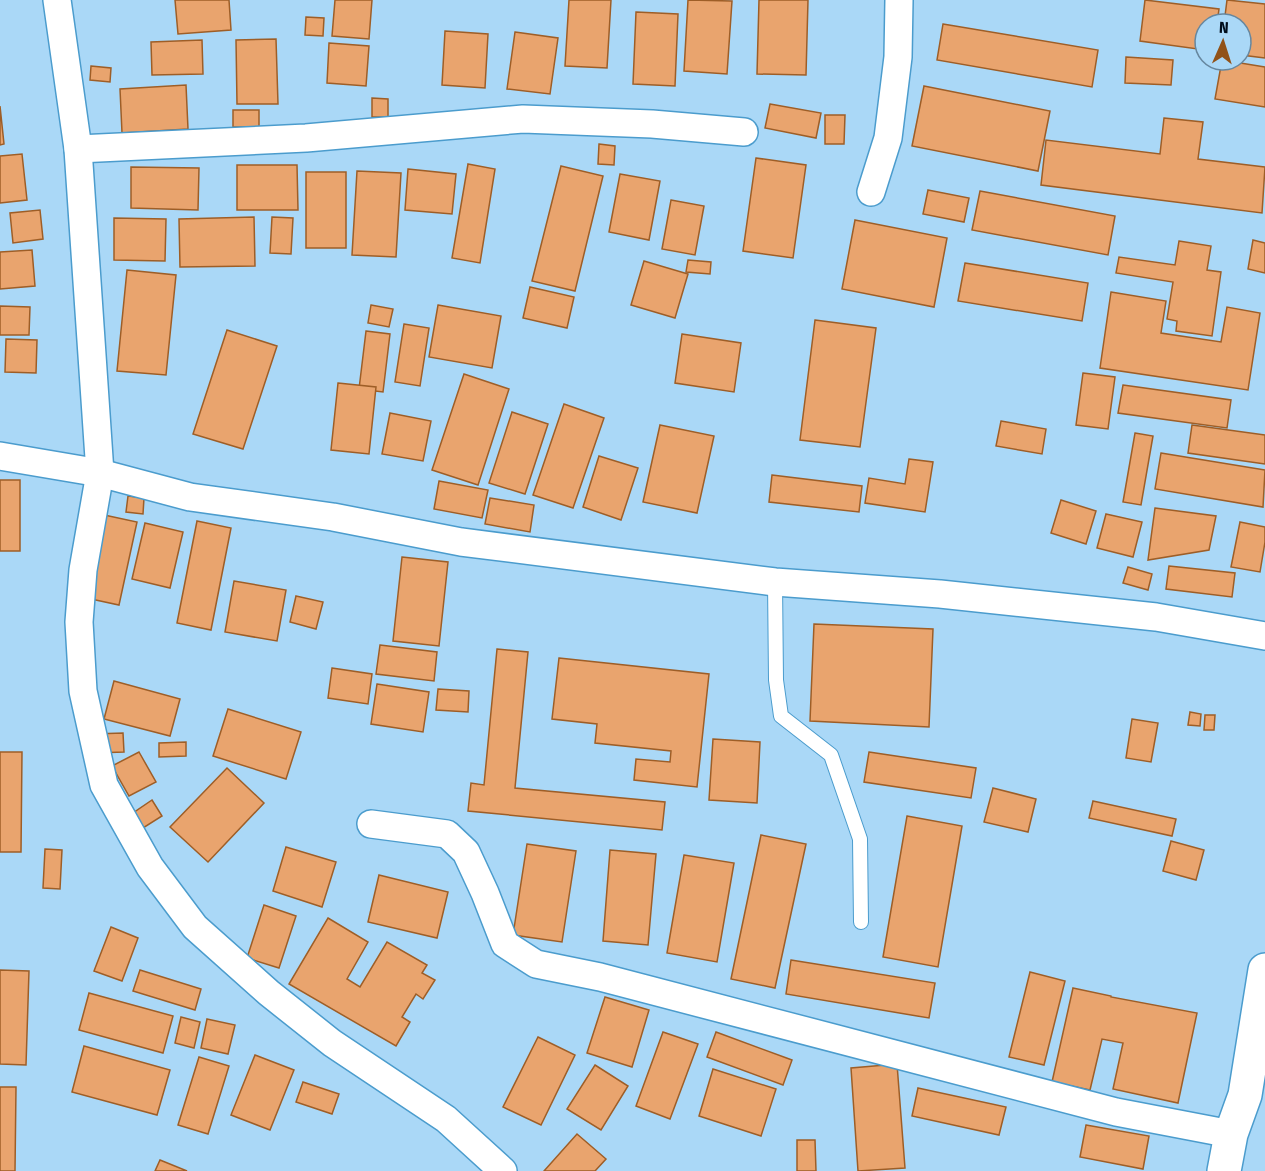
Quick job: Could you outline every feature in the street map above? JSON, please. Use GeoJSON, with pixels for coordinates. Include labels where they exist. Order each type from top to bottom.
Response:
{"type":"FeatureCollection","features":[{"type":"Feature","properties":{"kind":"street"},"geometry":{"type":"LineString","coordinates":[[57,0],[78,149],[100,473],[83,580],[80,622],[83,691],[104,785],[150,867],[195,927],[269,993],[332,1042],[446,1119],[503,1171]]}},
{"type":"Feature","properties":{"kind":"street"},"geometry":{"type":"LineString","coordinates":[[871,192],[888,138],[898,57],[899,0]]}},
{"type":"Feature","properties":{"kind":"street"},"geometry":{"type":"LineString","coordinates":[[78,149],[306,138],[523,119],[652,124],[744,132]]}},
{"type":"Feature","properties":{"kind":"street"},"geometry":{"type":"LineString","coordinates":[[0,456],[100,473],[190,497],[333,518],[461,542],[775,582],[940,594],[1133,614],[1265,636]]}},
{"type":"Feature","properties":{"kind":"street"},"geometry":{"type":"LineString","coordinates":[[371,824],[447,834],[466,852],[505,944],[536,964],[600,977],[1116,1112],[1231,1134]]}},
{"type":"Feature","properties":{"kind":"street"},"geometry":{"type":"LineString","coordinates":[[1224,1171],[1231,1134],[1245,1095],[1265,970]]}},
{"type":"Feature","properties":{"kind":"street"},"geometry":{"type":"LineString","coordinates":[[1245,1095],[1249,1136],[1247,1171]]}},
{"type":"Feature","properties":{"kind":"lane"},"geometry":{"type":"LineString","coordinates":[[775,582],[776,680],[781,716],[831,755],[860,839],[861,922]]}},
{"type":"Feature","properties":{"kind":"building"},"geometry":{"type":"Polygon","coordinates":[[[175,0],[229,0],[231,30],[178,34],[175,0]]]}},
{"type":"Feature","properties":{"kind":"building"},"geometry":{"type":"Polygon","coordinates":[[[335,0],[372,0],[369,39],[332,36],[335,0]]]}},
{"type":"Feature","properties":{"kind":"building"},"geometry":{"type":"Polygon","coordinates":[[[569,0],[611,0],[607,68],[565,66],[569,0]]]}},
{"type":"Feature","properties":{"kind":"building"},"geometry":{"type":"Polygon","coordinates":[[[688,0],[732,1],[727,74],[684,71],[688,0]]]}},
{"type":"Feature","properties":{"kind":"building"},"geometry":{"type":"Polygon","coordinates":[[[759,0],[808,0],[806,75],[757,74],[759,0]]]}},
{"type":"Feature","properties":{"kind":"building"},"geometry":{"type":"Polygon","coordinates":[[[1145,0],[1219,9],[1219,12],[1193,12],[1193,48],[1140,41],[1145,0]]]}},
{"type":"Feature","properties":{"kind":"building"},"geometry":{"type":"Polygon","coordinates":[[[1227,0],[1265,4],[1265,58],[1253,56],[1253,12],[1226,12],[1227,0]]]}},
{"type":"Feature","properties":{"kind":"building"},"geometry":{"type":"Polygon","coordinates":[[[636,12],[678,14],[675,86],[633,84],[636,12]]]}},
{"type":"Feature","properties":{"kind":"building"},"geometry":{"type":"Polygon","coordinates":[[[306,17],[324,18],[323,36],[305,35],[306,17]]]}},
{"type":"Feature","properties":{"kind":"building"},"geometry":{"type":"Polygon","coordinates":[[[943,24],[1098,50],[1092,87],[937,60],[943,24]]]}},
{"type":"Feature","properties":{"kind":"building"},"geometry":{"type":"Polygon","coordinates":[[[445,31],[488,34],[485,88],[442,85],[445,31]]]}},
{"type":"Feature","properties":{"kind":"building"},"geometry":{"type":"Polygon","coordinates":[[[515,32],[558,38],[550,94],[507,89],[515,32]]]}},
{"type":"Feature","properties":{"kind":"building"},"geometry":{"type":"Polygon","coordinates":[[[276,39],[278,104],[237,104],[236,40],[276,39]]]}},
{"type":"Feature","properties":{"kind":"building"},"geometry":{"type":"Polygon","coordinates":[[[202,40],[203,74],[152,75],[151,42],[202,40]]]}},
{"type":"Feature","properties":{"kind":"building"},"geometry":{"type":"Polygon","coordinates":[[[329,43],[369,46],[366,86],[327,83],[329,43]]]}},
{"type":"Feature","properties":{"kind":"building"},"geometry":{"type":"Polygon","coordinates":[[[1126,57],[1173,60],[1171,85],[1125,83],[1126,57]]]}},
{"type":"Feature","properties":{"kind":"building"},"geometry":{"type":"Polygon","coordinates":[[[1253,65],[1265,67],[1265,107],[1215,99],[1220,72],[1253,72],[1253,65]]]}},
{"type":"Feature","properties":{"kind":"building"},"geometry":{"type":"Polygon","coordinates":[[[91,66],[111,68],[110,82],[90,80],[91,66]]]}},
{"type":"Feature","properties":{"kind":"building"},"geometry":{"type":"Polygon","coordinates":[[[186,85],[188,129],[122,133],[120,89],[186,85]]]}},
{"type":"Feature","properties":{"kind":"building"},"geometry":{"type":"Polygon","coordinates":[[[924,86],[1050,111],[1038,171],[912,146],[924,86]]]}},
{"type":"Feature","properties":{"kind":"building"},"geometry":{"type":"Polygon","coordinates":[[[372,98],[388,99],[388,117],[372,117],[372,98]]]}},
{"type":"Feature","properties":{"kind":"building"},"geometry":{"type":"Polygon","coordinates":[[[770,104],[821,113],[816,138],[765,128],[770,104]]]}},
{"type":"Feature","properties":{"kind":"building"},"geometry":{"type":"Polygon","coordinates":[[[0,106],[4,144],[0,145],[0,106]]]}},
{"type":"Feature","properties":{"kind":"building"},"geometry":{"type":"Polygon","coordinates":[[[233,110],[259,110],[259,127],[233,127],[233,110]]]}},
{"type":"Feature","properties":{"kind":"building"},"geometry":{"type":"Polygon","coordinates":[[[825,115],[845,115],[844,144],[825,144],[825,115]]]}},
{"type":"Feature","properties":{"kind":"building"},"geometry":{"type":"Polygon","coordinates":[[[1164,118],[1203,122],[1198,159],[1265,167],[1262,213],[1041,185],[1046,140],[1160,154],[1164,118]]]}},
{"type":"Feature","properties":{"kind":"building"},"geometry":{"type":"Polygon","coordinates":[[[599,144],[615,146],[614,165],[598,164],[599,144]]]}},
{"type":"Feature","properties":{"kind":"building"},"geometry":{"type":"Polygon","coordinates":[[[22,154],[27,200],[0,203],[0,156],[22,154]]]}},
{"type":"Feature","properties":{"kind":"building"},"geometry":{"type":"Polygon","coordinates":[[[756,158],[806,165],[793,258],[743,251],[756,158]]]}},
{"type":"Feature","properties":{"kind":"building"},"geometry":{"type":"Polygon","coordinates":[[[468,164],[495,169],[480,263],[452,258],[468,164]]]}},
{"type":"Feature","properties":{"kind":"building"},"geometry":{"type":"Polygon","coordinates":[[[237,165],[297,165],[298,210],[237,210],[237,165]]]}},
{"type":"Feature","properties":{"kind":"building"},"geometry":{"type":"Polygon","coordinates":[[[561,166],[603,176],[575,291],[532,281],[561,166]]]}},
{"type":"Feature","properties":{"kind":"building"},"geometry":{"type":"Polygon","coordinates":[[[131,167],[199,168],[198,210],[131,208],[131,167]]]}},
{"type":"Feature","properties":{"kind":"building"},"geometry":{"type":"Polygon","coordinates":[[[408,169],[456,174],[452,214],[405,210],[408,169]]]}},
{"type":"Feature","properties":{"kind":"building"},"geometry":{"type":"Polygon","coordinates":[[[357,171],[401,173],[396,257],[352,255],[357,171]]]}},
{"type":"Feature","properties":{"kind":"building"},"geometry":{"type":"Polygon","coordinates":[[[306,172],[346,172],[346,248],[306,248],[306,172]]]}},
{"type":"Feature","properties":{"kind":"building"},"geometry":{"type":"Polygon","coordinates":[[[620,174],[660,181],[649,240],[609,232],[620,174]]]}},
{"type":"Feature","properties":{"kind":"building"},"geometry":{"type":"Polygon","coordinates":[[[928,190],[969,198],[964,222],[923,214],[928,190]]]}},
{"type":"Feature","properties":{"kind":"building"},"geometry":{"type":"Polygon","coordinates":[[[980,191],[1115,216],[1108,255],[972,230],[980,191]]]}},
{"type":"Feature","properties":{"kind":"building"},"geometry":{"type":"Polygon","coordinates":[[[671,200],[704,206],[695,255],[662,249],[671,200]]]}},
{"type":"Feature","properties":{"kind":"building"},"geometry":{"type":"Polygon","coordinates":[[[40,210],[43,239],[13,243],[10,213],[40,210]]]}},
{"type":"Feature","properties":{"kind":"building"},"geometry":{"type":"Polygon","coordinates":[[[254,217],[255,266],[180,267],[179,219],[254,217]]]}},
{"type":"Feature","properties":{"kind":"building"},"geometry":{"type":"Polygon","coordinates":[[[272,217],[293,218],[291,254],[270,253],[272,217]]]}},
{"type":"Feature","properties":{"kind":"building"},"geometry":{"type":"Polygon","coordinates":[[[114,218],[166,219],[165,261],[114,260],[114,218]]]}},
{"type":"Feature","properties":{"kind":"building"},"geometry":{"type":"Polygon","coordinates":[[[855,220],[947,238],[934,307],[842,289],[855,220]]]}},
{"type":"Feature","properties":{"kind":"building"},"geometry":{"type":"Polygon","coordinates":[[[1253,240],[1265,243],[1265,273],[1248,269],[1253,240]]]}},
{"type":"Feature","properties":{"kind":"building"},"geometry":{"type":"Polygon","coordinates":[[[1179,241],[1211,246],[1207,270],[1221,272],[1212,336],[1176,331],[1177,321],[1167,319],[1173,282],[1116,273],[1119,257],[1175,265],[1179,241]]]}},
{"type":"Feature","properties":{"kind":"building"},"geometry":{"type":"Polygon","coordinates":[[[32,250],[35,286],[0,289],[0,252],[32,250]]]}},
{"type":"Feature","properties":{"kind":"building"},"geometry":{"type":"Polygon","coordinates":[[[688,260],[711,262],[710,274],[686,272],[688,260]]]}},
{"type":"Feature","properties":{"kind":"building"},"geometry":{"type":"Polygon","coordinates":[[[644,261],[688,274],[675,318],[631,305],[644,261]]]}},
{"type":"Feature","properties":{"kind":"building"},"geometry":{"type":"Polygon","coordinates":[[[965,263],[1088,283],[1082,321],[958,301],[965,263]]]}},
{"type":"Feature","properties":{"kind":"building"},"geometry":{"type":"Polygon","coordinates":[[[127,270],[176,275],[166,375],[117,371],[127,270]]]}},
{"type":"Feature","properties":{"kind":"building"},"geometry":{"type":"Polygon","coordinates":[[[530,287],[574,297],[567,328],[523,318],[530,287]]]}},
{"type":"Feature","properties":{"kind":"building"},"geometry":{"type":"Polygon","coordinates":[[[1111,292],[1166,301],[1161,333],[1221,342],[1227,307],[1260,313],[1248,390],[1100,368],[1111,292]]]}},
{"type":"Feature","properties":{"kind":"building"},"geometry":{"type":"Polygon","coordinates":[[[371,305],[393,309],[389,327],[368,323],[371,305]]]}},
{"type":"Feature","properties":{"kind":"building"},"geometry":{"type":"Polygon","coordinates":[[[438,305],[501,316],[492,368],[429,357],[438,305]]]}},
{"type":"Feature","properties":{"kind":"building"},"geometry":{"type":"Polygon","coordinates":[[[0,306],[30,307],[29,335],[0,335],[0,306]]]}},
{"type":"Feature","properties":{"kind":"building"},"geometry":{"type":"Polygon","coordinates":[[[815,320],[876,328],[860,447],[800,440],[815,320]]]}},
{"type":"Feature","properties":{"kind":"building"},"geometry":{"type":"Polygon","coordinates":[[[404,324],[429,328],[420,386],[395,382],[404,324]]]}},
{"type":"Feature","properties":{"kind":"building"},"geometry":{"type":"Polygon","coordinates":[[[227,330],[277,346],[243,449],[193,434],[227,330]]]}},
{"type":"Feature","properties":{"kind":"building"},"geometry":{"type":"Polygon","coordinates":[[[366,331],[390,334],[383,392],[359,389],[366,331]]]}},
{"type":"Feature","properties":{"kind":"building"},"geometry":{"type":"Polygon","coordinates":[[[682,334],[741,343],[734,392],[675,383],[682,334]]]}},
{"type":"Feature","properties":{"kind":"building"},"geometry":{"type":"Polygon","coordinates":[[[6,339],[37,340],[36,373],[5,372],[6,339]]]}},
{"type":"Feature","properties":{"kind":"building"},"geometry":{"type":"Polygon","coordinates":[[[1083,373],[1115,377],[1108,429],[1076,425],[1083,373]]]}},
{"type":"Feature","properties":{"kind":"building"},"geometry":{"type":"Polygon","coordinates":[[[464,374],[509,389],[478,485],[432,470],[464,374]]]}},
{"type":"Feature","properties":{"kind":"building"},"geometry":{"type":"Polygon","coordinates":[[[338,383],[376,387],[369,454],[331,450],[338,383]]]}},
{"type":"Feature","properties":{"kind":"building"},"geometry":{"type":"Polygon","coordinates":[[[1123,385],[1231,400],[1227,428],[1118,413],[1123,385]]]}},
{"type":"Feature","properties":{"kind":"building"},"geometry":{"type":"Polygon","coordinates":[[[564,404],[604,418],[573,508],[533,495],[564,404]]]}},
{"type":"Feature","properties":{"kind":"building"},"geometry":{"type":"Polygon","coordinates":[[[512,412],[548,424],[525,494],[489,483],[512,412]]]}},
{"type":"Feature","properties":{"kind":"building"},"geometry":{"type":"Polygon","coordinates":[[[390,413],[431,421],[423,461],[382,454],[390,413]]]}},
{"type":"Feature","properties":{"kind":"building"},"geometry":{"type":"Polygon","coordinates":[[[1001,421],[1046,429],[1042,454],[996,446],[1001,421]]]}},
{"type":"Feature","properties":{"kind":"building"},"geometry":{"type":"Polygon","coordinates":[[[660,425],[714,436],[697,513],[643,502],[660,425]]]}},
{"type":"Feature","properties":{"kind":"building"},"geometry":{"type":"Polygon","coordinates":[[[1192,425],[1265,435],[1265,464],[1188,453],[1192,425]]]}},
{"type":"Feature","properties":{"kind":"building"},"geometry":{"type":"Polygon","coordinates":[[[1135,433],[1153,436],[1141,505],[1123,502],[1135,433]]]}},
{"type":"Feature","properties":{"kind":"building"},"geometry":{"type":"Polygon","coordinates":[[[1161,453],[1265,470],[1263,507],[1155,489],[1161,453]]]}},
{"type":"Feature","properties":{"kind":"building"},"geometry":{"type":"Polygon","coordinates":[[[599,456],[638,468],[621,520],[583,507],[599,456]]]}},
{"type":"Feature","properties":{"kind":"building"},"geometry":{"type":"Polygon","coordinates":[[[909,459],[933,462],[925,512],[865,503],[869,478],[905,484],[909,459]]]}},
{"type":"Feature","properties":{"kind":"building"},"geometry":{"type":"Polygon","coordinates":[[[772,475],[862,486],[859,512],[769,502],[772,475]]]}},
{"type":"Feature","properties":{"kind":"building"},"geometry":{"type":"Polygon","coordinates":[[[0,480],[20,480],[20,551],[0,551],[0,480]]]}},
{"type":"Feature","properties":{"kind":"building"},"geometry":{"type":"Polygon","coordinates":[[[439,481],[488,490],[482,518],[434,509],[439,481]]]}},
{"type":"Feature","properties":{"kind":"building"},"geometry":{"type":"Polygon","coordinates":[[[128,496],[144,498],[143,514],[126,512],[128,496]]]}},
{"type":"Feature","properties":{"kind":"building"},"geometry":{"type":"Polygon","coordinates":[[[490,498],[534,505],[530,532],[485,524],[490,498]]]}},
{"type":"Feature","properties":{"kind":"building"},"geometry":{"type":"Polygon","coordinates":[[[1061,500],[1096,511],[1086,544],[1051,533],[1061,500]]]}},
{"type":"Feature","properties":{"kind":"building"},"geometry":{"type":"Polygon","coordinates":[[[1155,508],[1216,516],[1209,550],[1148,560],[1155,508]]]}},
{"type":"Feature","properties":{"kind":"building"},"geometry":{"type":"Polygon","coordinates":[[[95,513],[137,522],[119,605],[77,596],[95,513]]]}},
{"type":"Feature","properties":{"kind":"building"},"geometry":{"type":"Polygon","coordinates":[[[1106,514],[1142,522],[1133,557],[1097,548],[1106,514]]]}},
{"type":"Feature","properties":{"kind":"building"},"geometry":{"type":"Polygon","coordinates":[[[197,521],[231,528],[211,630],[177,623],[197,521]]]}},
{"type":"Feature","properties":{"kind":"building"},"geometry":{"type":"Polygon","coordinates":[[[1240,522],[1265,527],[1260,572],[1231,567],[1240,522]]]}},
{"type":"Feature","properties":{"kind":"building"},"geometry":{"type":"Polygon","coordinates":[[[145,523],[183,532],[170,588],[132,579],[145,523]]]}},
{"type":"Feature","properties":{"kind":"building"},"geometry":{"type":"Polygon","coordinates":[[[402,557],[448,562],[439,646],[393,641],[402,557]]]}},
{"type":"Feature","properties":{"kind":"building"},"geometry":{"type":"Polygon","coordinates":[[[1169,566],[1235,573],[1232,597],[1166,589],[1169,566]]]}},
{"type":"Feature","properties":{"kind":"building"},"geometry":{"type":"Polygon","coordinates":[[[1128,567],[1152,574],[1148,590],[1123,583],[1128,567]]]}},
{"type":"Feature","properties":{"kind":"building"},"geometry":{"type":"Polygon","coordinates":[[[234,581],[286,590],[277,641],[225,632],[234,581]]]}},
{"type":"Feature","properties":{"kind":"building"},"geometry":{"type":"Polygon","coordinates":[[[296,596],[323,602],[316,629],[290,622],[296,596]]]}},
{"type":"Feature","properties":{"kind":"building"},"geometry":{"type":"Polygon","coordinates":[[[814,624],[933,629],[929,727],[810,721],[814,624]]]}},
{"type":"Feature","properties":{"kind":"building"},"geometry":{"type":"Polygon","coordinates":[[[380,645],[437,652],[434,681],[376,674],[380,645]]]}},
{"type":"Feature","properties":{"kind":"building"},"geometry":{"type":"Polygon","coordinates":[[[497,649],[528,652],[515,788],[665,802],[662,830],[468,811],[471,783],[484,785],[497,649]]]}},
{"type":"Feature","properties":{"kind":"building"},"geometry":{"type":"Polygon","coordinates":[[[559,658],[709,674],[697,787],[634,780],[636,759],[670,762],[671,751],[595,743],[597,724],[552,719],[559,658]]]}},
{"type":"Feature","properties":{"kind":"building"},"geometry":{"type":"Polygon","coordinates":[[[332,668],[372,674],[368,704],[328,698],[332,668]]]}},
{"type":"Feature","properties":{"kind":"building"},"geometry":{"type":"Polygon","coordinates":[[[114,681],[180,699],[170,736],[104,719],[114,681]]]}},
{"type":"Feature","properties":{"kind":"building"},"geometry":{"type":"Polygon","coordinates":[[[377,684],[429,692],[423,732],[371,724],[377,684]]]}},
{"type":"Feature","properties":{"kind":"building"},"geometry":{"type":"Polygon","coordinates":[[[438,689],[469,691],[468,712],[436,710],[438,689]]]}},
{"type":"Feature","properties":{"kind":"building"},"geometry":{"type":"Polygon","coordinates":[[[228,709],[301,732],[286,779],[213,756],[228,709]]]}},
{"type":"Feature","properties":{"kind":"building"},"geometry":{"type":"Polygon","coordinates":[[[1190,712],[1201,714],[1200,726],[1188,725],[1190,712]]]}},
{"type":"Feature","properties":{"kind":"building"},"geometry":{"type":"Polygon","coordinates":[[[1205,715],[1215,715],[1214,730],[1204,730],[1205,715]]]}},
{"type":"Feature","properties":{"kind":"building"},"geometry":{"type":"Polygon","coordinates":[[[1132,719],[1158,723],[1151,762],[1126,758],[1132,719]]]}},
{"type":"Feature","properties":{"kind":"building"},"geometry":{"type":"Polygon","coordinates":[[[123,733],[124,752],[94,753],[93,734],[123,733]]]}},
{"type":"Feature","properties":{"kind":"building"},"geometry":{"type":"Polygon","coordinates":[[[713,739],[760,742],[757,803],[709,800],[713,739]]]}},
{"type":"Feature","properties":{"kind":"building"},"geometry":{"type":"Polygon","coordinates":[[[186,742],[186,756],[159,757],[159,743],[186,742]]]}},
{"type":"Feature","properties":{"kind":"building"},"geometry":{"type":"Polygon","coordinates":[[[0,752],[22,752],[21,852],[0,852],[0,752]]]}},
{"type":"Feature","properties":{"kind":"building"},"geometry":{"type":"Polygon","coordinates":[[[139,752],[156,782],[129,796],[112,766],[139,752]]]}},
{"type":"Feature","properties":{"kind":"building"},"geometry":{"type":"Polygon","coordinates":[[[869,752],[976,768],[971,798],[864,782],[869,752]]]}},
{"type":"Feature","properties":{"kind":"building"},"geometry":{"type":"Polygon","coordinates":[[[227,768],[264,803],[208,862],[170,827],[227,768]]]}},
{"type":"Feature","properties":{"kind":"building"},"geometry":{"type":"Polygon","coordinates":[[[993,788],[1036,799],[1028,832],[984,822],[993,788]]]}},
{"type":"Feature","properties":{"kind":"building"},"geometry":{"type":"Polygon","coordinates":[[[152,800],[162,816],[143,828],[133,813],[152,800]]]}},
{"type":"Feature","properties":{"kind":"building"},"geometry":{"type":"Polygon","coordinates":[[[1093,801],[1176,819],[1172,836],[1089,818],[1093,801]]]}},
{"type":"Feature","properties":{"kind":"building"},"geometry":{"type":"Polygon","coordinates":[[[907,816],[962,826],[938,967],[883,957],[907,816]]]}},
{"type":"Feature","properties":{"kind":"building"},"geometry":{"type":"Polygon","coordinates":[[[761,835],[806,844],[775,988],[731,979],[761,835]]]}},
{"type":"Feature","properties":{"kind":"building"},"geometry":{"type":"Polygon","coordinates":[[[1171,841],[1204,850],[1196,880],[1163,871],[1171,841]]]}},
{"type":"Feature","properties":{"kind":"building"},"geometry":{"type":"Polygon","coordinates":[[[527,844],[576,851],[562,942],[513,935],[527,844]]]}},
{"type":"Feature","properties":{"kind":"building"},"geometry":{"type":"Polygon","coordinates":[[[286,847],[336,862],[322,907],[273,891],[286,847]]]}},
{"type":"Feature","properties":{"kind":"building"},"geometry":{"type":"Polygon","coordinates":[[[45,849],[62,850],[60,889],[43,888],[45,849]]]}},
{"type":"Feature","properties":{"kind":"building"},"geometry":{"type":"Polygon","coordinates":[[[610,850],[656,854],[648,945],[603,941],[610,850]]]}},
{"type":"Feature","properties":{"kind":"building"},"geometry":{"type":"Polygon","coordinates":[[[684,855],[734,863],[717,962],[667,953],[684,855]]]}},
{"type":"Feature","properties":{"kind":"building"},"geometry":{"type":"Polygon","coordinates":[[[379,875],[448,892],[437,938],[368,922],[379,875]]]}},
{"type":"Feature","properties":{"kind":"building"},"geometry":{"type":"Polygon","coordinates":[[[264,905],[296,916],[279,968],[247,958],[264,905]]]}},
{"type":"Feature","properties":{"kind":"building"},"geometry":{"type":"Polygon","coordinates":[[[328,918],[368,942],[347,979],[360,987],[387,942],[427,965],[422,973],[435,980],[423,999],[416,994],[402,1017],[410,1022],[396,1046],[289,984],[328,918]]]}},
{"type":"Feature","properties":{"kind":"building"},"geometry":{"type":"Polygon","coordinates":[[[111,927],[138,938],[122,981],[94,971],[111,927]]]}},
{"type":"Feature","properties":{"kind":"building"},"geometry":{"type":"Polygon","coordinates":[[[791,960],[935,983],[929,1018],[786,994],[791,960]]]}},
{"type":"Feature","properties":{"kind":"building"},"geometry":{"type":"Polygon","coordinates":[[[0,970],[29,971],[26,1065],[0,1064],[0,970]]]}},
{"type":"Feature","properties":{"kind":"building"},"geometry":{"type":"Polygon","coordinates":[[[140,970],[201,989],[195,1010],[133,991],[140,970]]]}},
{"type":"Feature","properties":{"kind":"building"},"geometry":{"type":"Polygon","coordinates":[[[1030,972],[1065,981],[1044,1065],[1009,1057],[1030,972]]]}},
{"type":"Feature","properties":{"kind":"building"},"geometry":{"type":"Polygon","coordinates":[[[1073,988],[1197,1013],[1178,1103],[1113,1089],[1123,1043],[1102,1039],[1090,1090],[1052,1082],[1073,988]]]}},
{"type":"Feature","properties":{"kind":"building"},"geometry":{"type":"Polygon","coordinates":[[[89,993],[173,1016],[163,1053],[79,1030],[89,993]]]}},
{"type":"Feature","properties":{"kind":"building"},"geometry":{"type":"Polygon","coordinates":[[[605,997],[649,1010],[632,1067],[587,1053],[605,997]]]}},
{"type":"Feature","properties":{"kind":"building"},"geometry":{"type":"Polygon","coordinates":[[[181,1017],[200,1022],[194,1048],[175,1043],[181,1017]]]}},
{"type":"Feature","properties":{"kind":"building"},"geometry":{"type":"Polygon","coordinates":[[[207,1019],[235,1025],[228,1054],[201,1048],[207,1019]]]}},
{"type":"Feature","properties":{"kind":"building"},"geometry":{"type":"Polygon","coordinates":[[[663,1032],[698,1044],[670,1119],[636,1106],[663,1032]]]}},
{"type":"Feature","properties":{"kind":"building"},"geometry":{"type":"Polygon","coordinates":[[[716,1032],[792,1060],[783,1085],[707,1057],[716,1032]]]}},
{"type":"Feature","properties":{"kind":"building"},"geometry":{"type":"Polygon","coordinates":[[[538,1037],[575,1055],[541,1125],[503,1107],[538,1037]]]}},
{"type":"Feature","properties":{"kind":"building"},"geometry":{"type":"Polygon","coordinates":[[[84,1046],[170,1070],[157,1115],[72,1092],[84,1046]]]}},
{"type":"Feature","properties":{"kind":"building"},"geometry":{"type":"Polygon","coordinates":[[[255,1055],[294,1070],[270,1130],[231,1115],[255,1055]]]}},
{"type":"Feature","properties":{"kind":"building"},"geometry":{"type":"Polygon","coordinates":[[[199,1057],[229,1066],[208,1134],[178,1125],[199,1057]]]}},
{"type":"Feature","properties":{"kind":"building"},"geometry":{"type":"Polygon","coordinates":[[[897,1064],[905,1168],[858,1171],[851,1068],[897,1064]]]}},
{"type":"Feature","properties":{"kind":"building"},"geometry":{"type":"Polygon","coordinates":[[[595,1065],[628,1086],[601,1130],[567,1109],[595,1065]]]}},
{"type":"Feature","properties":{"kind":"building"},"geometry":{"type":"Polygon","coordinates":[[[713,1069],[776,1089],[761,1136],[699,1116],[713,1069]]]}},
{"type":"Feature","properties":{"kind":"building"},"geometry":{"type":"Polygon","coordinates":[[[303,1082],[339,1094],[332,1114],[296,1102],[303,1082]]]}},
{"type":"Feature","properties":{"kind":"building"},"geometry":{"type":"Polygon","coordinates":[[[0,1087],[16,1087],[15,1171],[0,1171],[0,1087]]]}},
{"type":"Feature","properties":{"kind":"building"},"geometry":{"type":"Polygon","coordinates":[[[918,1088],[1006,1107],[999,1135],[912,1116],[918,1088]]]}},
{"type":"Feature","properties":{"kind":"building"},"geometry":{"type":"Polygon","coordinates":[[[1086,1125],[1149,1136],[1143,1169],[1080,1157],[1086,1125]]]}},
{"type":"Feature","properties":{"kind":"building"},"geometry":{"type":"Polygon","coordinates":[[[577,1134],[606,1159],[595,1171],[544,1171],[577,1134]]]}},
{"type":"Feature","properties":{"kind":"building"},"geometry":{"type":"Polygon","coordinates":[[[797,1140],[815,1140],[816,1171],[797,1171],[797,1140]]]}},
{"type":"Feature","properties":{"kind":"building"},"geometry":{"type":"Polygon","coordinates":[[[160,1160],[187,1171],[155,1171],[160,1160]]]}}]}
